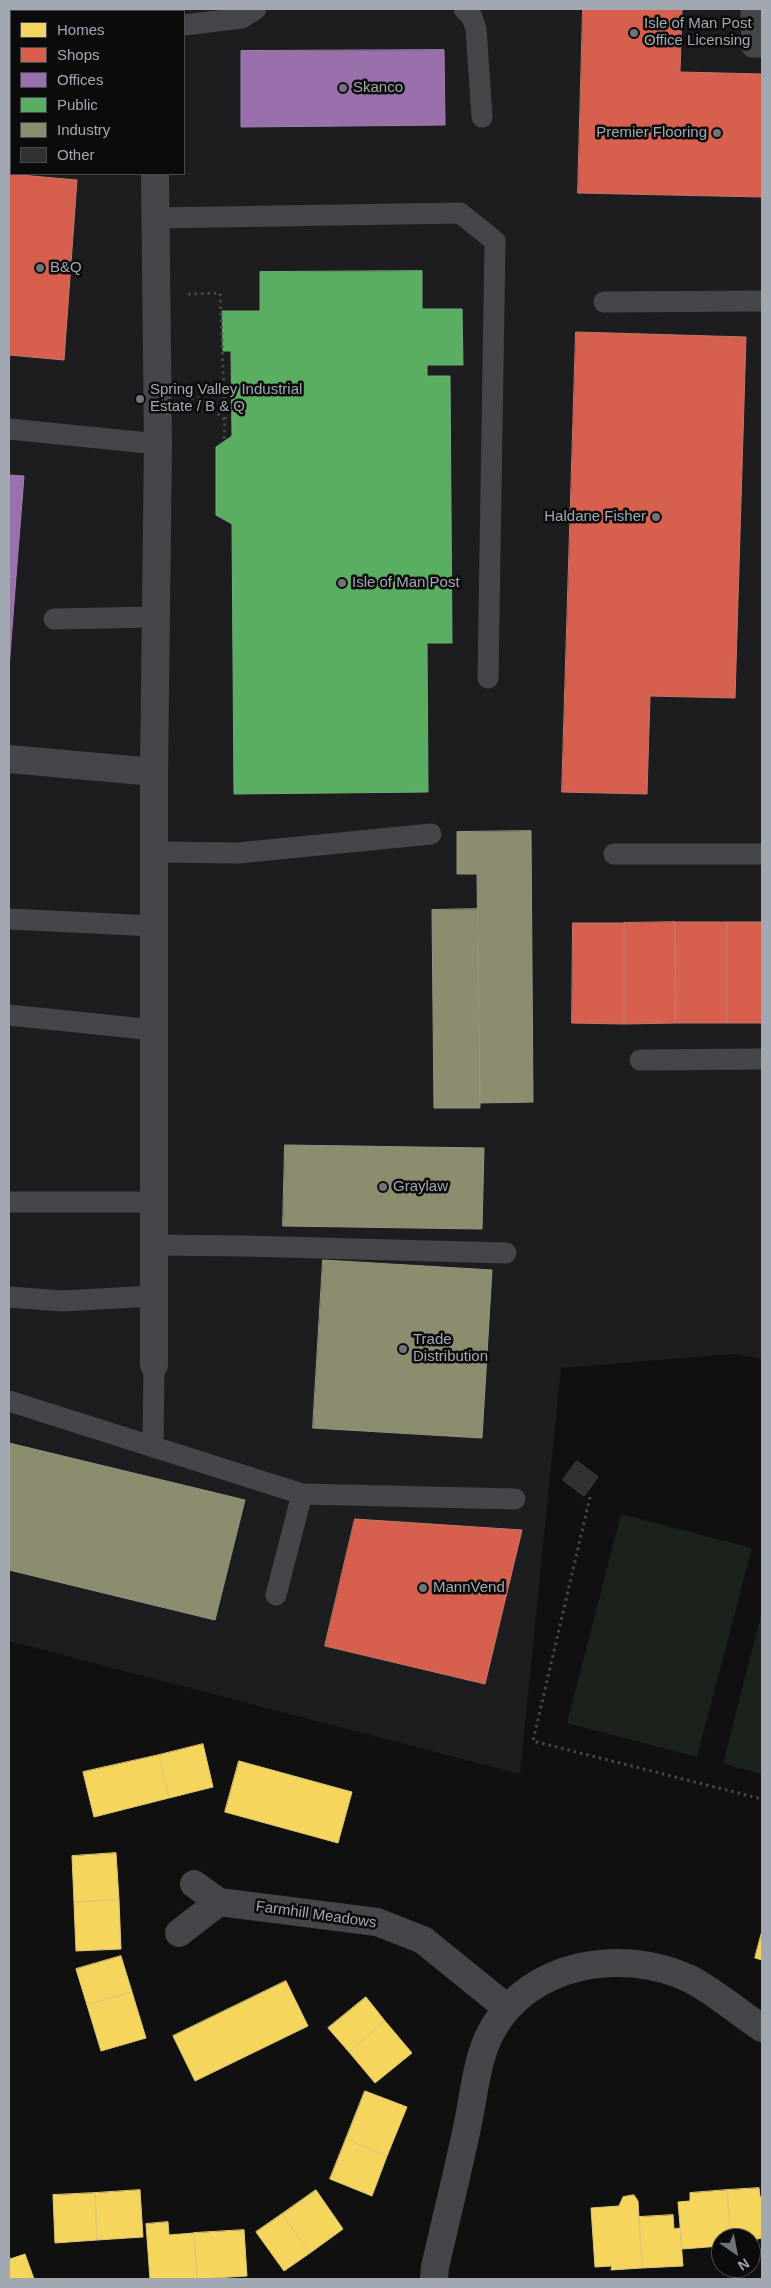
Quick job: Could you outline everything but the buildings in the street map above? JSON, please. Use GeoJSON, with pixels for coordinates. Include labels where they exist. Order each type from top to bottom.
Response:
{"type":"FeatureCollection","features":[{"type":"Feature","properties":{"kind":"street"},"geometry":{"type":"LineString","coordinates":[[154,1365],[154,772],[158,444],[155,175]]}},
{"type":"Feature","properties":{"kind":"street"},"geometry":{"type":"LineString","coordinates":[[9,759],[154,772]]}},
{"type":"Feature","properties":{"kind":"street","name":"Farmhill Meadows"},"geometry":{"type":"LineString","coordinates":[[194,1884],[219,1902],[377,1922],[423,1940],[507,2008]]}},
{"type":"Feature","properties":{"kind":"street"},"geometry":{"type":"LineString","coordinates":[[179,1933],[219,1902]]}},
{"type":"Feature","properties":{"kind":"street"},"geometry":{"type":"LineString","coordinates":[[434,2279],[435,2267],[459,2168],[481,2063],[490,2033],[507,2008],[530,1987],[578,1967],[618,1961],[652,1965],[691,1980],[762,2028]]}},
{"type":"Feature","properties":{"kind":"lane"},"geometry":{"type":"LineString","coordinates":[[185,25],[242,18],[256,9]]}},
{"type":"Feature","properties":{"kind":"lane"},"geometry":{"type":"LineString","coordinates":[[464,9],[472,17],[476,29],[482,117]]}},
{"type":"Feature","properties":{"kind":"lane"},"geometry":{"type":"LineString","coordinates":[[751,9],[752,47],[762,47]]}},
{"type":"Feature","properties":{"kind":"lane"},"geometry":{"type":"LineString","coordinates":[[155,218],[460,213],[494,241],[488,678]]}},
{"type":"Feature","properties":{"kind":"lane"},"geometry":{"type":"LineString","coordinates":[[604,302],[762,302]]}},
{"type":"Feature","properties":{"kind":"lane"},"geometry":{"type":"LineString","coordinates":[[9,429],[158,444]]}},
{"type":"Feature","properties":{"kind":"lane"},"geometry":{"type":"LineString","coordinates":[[54,619],[156,617]]}},
{"type":"Feature","properties":{"kind":"lane"},"geometry":{"type":"LineString","coordinates":[[154,852],[238,852],[431,834]]}},
{"type":"Feature","properties":{"kind":"lane"},"geometry":{"type":"LineString","coordinates":[[614,854],[762,854]]}},
{"type":"Feature","properties":{"kind":"lane"},"geometry":{"type":"LineString","coordinates":[[9,919],[154,926]]}},
{"type":"Feature","properties":{"kind":"lane"},"geometry":{"type":"LineString","coordinates":[[9,1015],[154,1030]]}},
{"type":"Feature","properties":{"kind":"lane"},"geometry":{"type":"LineString","coordinates":[[640,1060],[762,1059]]}},
{"type":"Feature","properties":{"kind":"lane"},"geometry":{"type":"LineString","coordinates":[[9,1202],[153,1202]]}},
{"type":"Feature","properties":{"kind":"lane"},"geometry":{"type":"LineString","coordinates":[[153,1245],[506,1253]]}},
{"type":"Feature","properties":{"kind":"lane"},"geometry":{"type":"LineString","coordinates":[[9,1297],[63,1301],[153,1296]]}},
{"type":"Feature","properties":{"kind":"lane"},"geometry":{"type":"LineString","coordinates":[[153,1447],[154,1365]]}},
{"type":"Feature","properties":{"kind":"lane"},"geometry":{"type":"LineString","coordinates":[[9,1401],[302,1494],[515,1499]]}},
{"type":"Feature","properties":{"kind":"lane"},"geometry":{"type":"LineString","coordinates":[[276,1595],[302,1494]]}},
{"type":"Feature","properties":{"kind":"path"},"geometry":{"type":"LineString","coordinates":[[156,295],[220,293],[225,420],[224,442]]}},
{"type":"Feature","properties":{"kind":"path"},"geometry":{"type":"LineString","coordinates":[[157,399],[199,398],[225,420]]}},
{"type":"Feature","properties":{"kind":"path"},"geometry":{"type":"LineString","coordinates":[[590,1497],[533,1741],[762,1799]]}},
{"type":"Feature","properties":{"kind":"shaded area"},"geometry":{"type":"Polygon","coordinates":[[[9,9],[762,9],[762,1359],[731,1354],[561,1368],[520,1774],[9,1641],[9,9]]]}},
{"type":"Feature","properties":{"kind":"shaded area"},"geometry":{"type":"Polygon","coordinates":[[[621,1514],[752,1548],[697,1757],[567,1723],[621,1514]]]}},
{"type":"Feature","properties":{"kind":"shaded area"},"geometry":{"type":"Polygon","coordinates":[[[762,1611],[762,1774],[723,1764],[762,1611]]]}},
{"type":"Feature","properties":{"kind":"place","name":"Isle of Man Post Office Licensing"},"geometry":{"type":"Point","coordinates":[634,33]}},
{"type":"Feature","properties":{"kind":"place","name":"Skanco"},"geometry":{"type":"Point","coordinates":[343,88]}},
{"type":"Feature","properties":{"kind":"place","name":"Premier Flooring"},"geometry":{"type":"Point","coordinates":[717,133]}},
{"type":"Feature","properties":{"kind":"place","name":"B&Q"},"geometry":{"type":"Point","coordinates":[40,268]}},
{"type":"Feature","properties":{"kind":"place","name":"Spring Valley Industrial Estate / B & Q"},"geometry":{"type":"Point","coordinates":[140,399]}},
{"type":"Feature","properties":{"kind":"place","name":"Haldane Fisher"},"geometry":{"type":"Point","coordinates":[656,517]}},
{"type":"Feature","properties":{"kind":"place","name":"Isle of Man Post"},"geometry":{"type":"Point","coordinates":[342,583]}},
{"type":"Feature","properties":{"kind":"place","name":"Graylaw"},"geometry":{"type":"Point","coordinates":[383,1187]}},
{"type":"Feature","properties":{"kind":"place","name":"Trade Distribution"},"geometry":{"type":"Point","coordinates":[403,1349]}},
{"type":"Feature","properties":{"kind":"place","name":"MannVend"},"geometry":{"type":"Point","coordinates":[423,1588]}}]}
